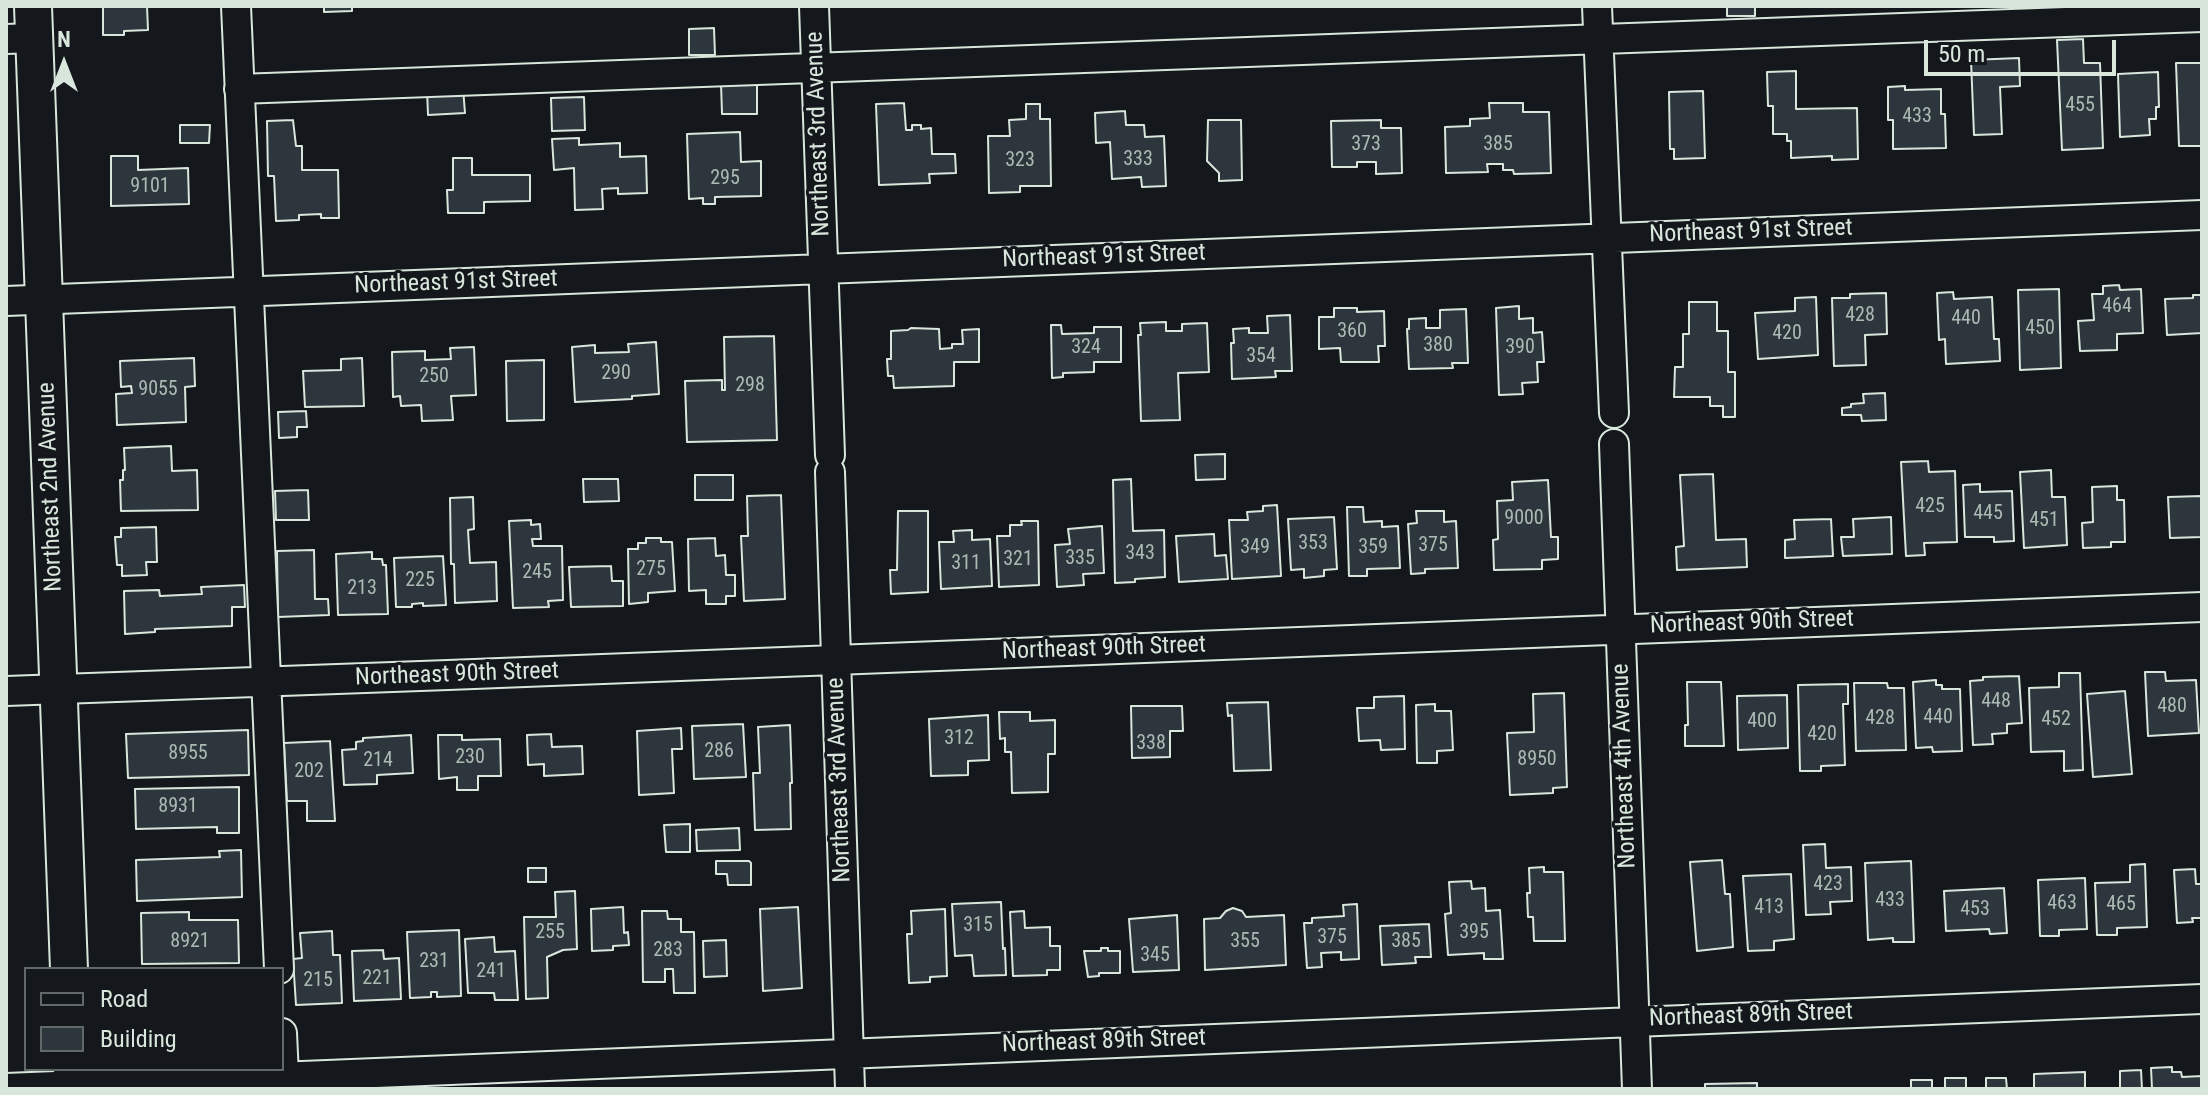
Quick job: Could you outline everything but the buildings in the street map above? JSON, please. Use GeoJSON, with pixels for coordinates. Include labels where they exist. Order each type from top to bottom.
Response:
{"type":"FeatureCollection","features":[{"type":"Feature","properties":{"kind":"main road","name":"Northeast 2nd Avenue"},"geometry":{"type":"LineString","coordinates":[[24,27],[44,300],[69,967]]}},
{"type":"Feature","properties":{"kind":"street"},"geometry":{"type":"LineString","coordinates":[[236,6],[279,967]]}},
{"type":"Feature","properties":{"kind":"street","name":"Northeast 3rd Avenue"},"geometry":{"type":"LineString","coordinates":[[814,6],[850,1089]]}},
{"type":"Feature","properties":{"kind":"street"},"geometry":{"type":"LineString","coordinates":[[1597,6],[1614,413]]}},
{"type":"Feature","properties":{"kind":"street"},"geometry":{"type":"LineString","coordinates":[[239,89],[2202,17]]}},
{"type":"Feature","properties":{"kind":"street","name":"Northeast 91st Street"},"geometry":{"type":"LineString","coordinates":[[6,301],[2202,215]]}},
{"type":"Feature","properties":{"kind":"street","name":"Northeast 4th Avenue"},"geometry":{"type":"LineString","coordinates":[[1614,444],[1637,1089]]}},
{"type":"Feature","properties":{"kind":"street","name":"Northeast 90th Street"},"geometry":{"type":"LineString","coordinates":[[6,691],[2202,607]]}},
{"type":"Feature","properties":{"kind":"street","name":"Northeast 89th Street"},"geometry":{"type":"LineString","coordinates":[[6,1088],[73,1081],[284,1076],[2202,999]]}},
{"type":"Feature","properties":{"kind":"street"},"geometry":{"type":"LineString","coordinates":[[284,1071],[284,1076]]}}]}
